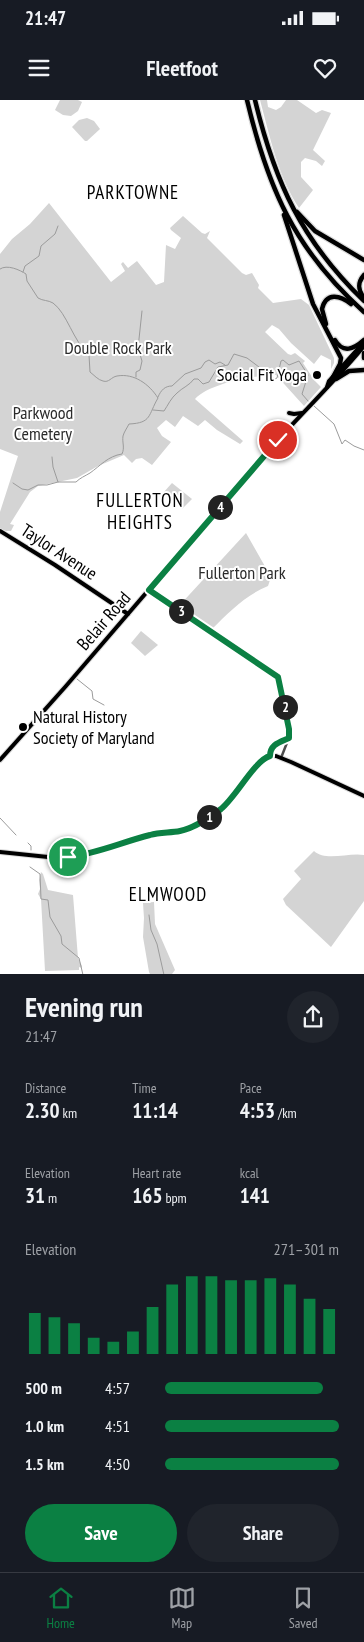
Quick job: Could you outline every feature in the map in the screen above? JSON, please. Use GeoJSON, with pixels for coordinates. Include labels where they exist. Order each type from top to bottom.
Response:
{"type":"FeatureCollection","features":[{"type":"Feature","properties":{"kind":"highway"},"geometry":{"type":"LineString","coordinates":[[247,100],[264,164],[279,202],[313,304],[340,358],[340,364],[334,378]]}},
{"type":"Feature","properties":{"kind":"highway"},"geometry":{"type":"LineString","coordinates":[[255,100],[272,161],[291,207],[311,240],[341,278],[364,300]]}},
{"type":"Feature","properties":{"kind":"highway"},"geometry":{"type":"LineString","coordinates":[[272,161],[288,198],[306,223],[320,235],[364,260]]}},
{"type":"Feature","properties":{"kind":"highway"},"geometry":{"type":"LineString","coordinates":[[279,202],[318,264],[364,312]]}},
{"type":"Feature","properties":{"kind":"highway"},"geometry":{"type":"LineString","coordinates":[[364,275],[360,280],[359,287],[364,300]]}},
{"type":"Feature","properties":{"kind":"highway"},"geometry":{"type":"LineString","coordinates":[[364,312],[339,296],[327,299],[322,309],[326,324],[339,346],[352,349],[364,341]]}},
{"type":"Feature","properties":{"kind":"highway"},"geometry":{"type":"LineString","coordinates":[[364,353],[364,358]]}},
{"type":"Feature","properties":{"kind":"highway"},"geometry":{"type":"LineString","coordinates":[[334,378],[350,371],[364,370]]}},
{"type":"Feature","properties":{"kind":"main road","name":"Belair Road"},"geometry":{"type":"LineString","coordinates":[[0,760],[302,412],[327,387],[364,341]]}},
{"type":"Feature","properties":{"kind":"main road","name":"Belair Road"},"geometry":{"type":"LineString","coordinates":[[334,378],[364,346]]}},
{"type":"Feature","properties":{"kind":"main road"},"geometry":{"type":"LineString","coordinates":[[289,413],[302,412]]}},
{"type":"Feature","properties":{"kind":"main road","name":"Taylor Avenue"},"geometry":{"type":"LineString","coordinates":[[0,531],[128,614]]}},
{"type":"Feature","properties":{"kind":"main road"},"geometry":{"type":"LineString","coordinates":[[0,852],[48,857],[72,857],[150,835],[188,828],[226,805],[261,762],[270,756],[281,758],[364,796]]}},
{"type":"Feature","properties":{"kind":"street"},"geometry":{"type":"LineString","coordinates":[[149,590],[278,677],[290,736],[281,758]]}},
{"type":"Feature","properties":{"kind":"street"},"geometry":{"type":"LineString","coordinates":[[270,756],[271,750],[276,744],[290,736]]}},
{"type":"Feature","properties":{"kind":"green space"},"geometry":{"type":"Polygon","coordinates":[[[60,100],[78,100],[82,102],[78,111],[71,116],[63,115],[55,110],[60,100]]]}},
{"type":"Feature","properties":{"kind":"green space"},"geometry":{"type":"Polygon","coordinates":[[[260,100],[267,100],[268,107],[276,110],[286,100],[297,100],[316,113],[322,110],[331,113],[313,150],[325,161],[322,166],[316,161],[305,158],[301,162],[301,177],[313,190],[299,208],[280,170],[260,100]]]}},
{"type":"Feature","properties":{"kind":"green space"},"geometry":{"type":"Polygon","coordinates":[[[87,118],[94,121],[100,129],[85,141],[72,127],[79,120],[87,118]]]}},
{"type":"Feature","properties":{"kind":"green space","name":"Double Rock Park"},"geometry":{"type":"Polygon","coordinates":[[[49,203],[111,282],[125,271],[121,264],[123,262],[128,268],[137,261],[156,285],[164,282],[166,245],[175,249],[181,238],[170,228],[183,216],[202,233],[205,234],[210,231],[207,238],[242,273],[246,275],[252,273],[259,285],[258,288],[273,303],[301,299],[309,305],[334,358],[334,363],[331,369],[331,360],[321,355],[314,364],[279,329],[272,325],[265,332],[288,354],[295,353],[305,361],[303,363],[321,387],[304,406],[276,375],[242,379],[210,389],[195,399],[243,441],[240,444],[205,420],[198,426],[183,416],[175,427],[166,420],[157,428],[162,436],[171,442],[152,465],[142,458],[136,459],[132,463],[124,455],[98,466],[77,478],[38,486],[30,492],[10,524],[14,525],[11,531],[6,531],[0,529],[0,512],[18,456],[0,449],[0,254],[12,239],[30,224],[49,203]]]}},
{"type":"Feature","properties":{"kind":"green space"},"geometry":{"type":"Polygon","coordinates":[[[172,483],[192,499],[182,509],[163,493],[172,483]]]}},
{"type":"Feature","properties":{"kind":"green space","name":"Fullerton Park"},"geometry":{"type":"Polygon","coordinates":[[[246,533],[271,577],[268,586],[245,599],[212,629],[178,607],[246,533]]]}},
{"type":"Feature","properties":{"kind":"green space"},"geometry":{"type":"Polygon","coordinates":[[[141,631],[158,645],[145,656],[131,643],[141,631]]]}},
{"type":"Feature","properties":{"kind":"green space"},"geometry":{"type":"Polygon","coordinates":[[[314,851],[325,856],[364,855],[364,901],[331,947],[286,905],[283,899],[301,879],[294,871],[314,851]]]}},
{"type":"Feature","properties":{"kind":"green space"},"geometry":{"type":"Polygon","coordinates":[[[41,872],[48,890],[73,895],[78,958],[82,966],[82,968],[79,967],[79,970],[45,971],[41,899],[38,894],[41,872]]]}},
{"type":"Feature","properties":{"kind":"green space"},"geometry":{"type":"Polygon","coordinates":[[[154,902],[155,924],[175,970],[172,974],[150,974],[149,972],[143,937],[143,903],[154,902]]]}},
{"type":"Feature","properties":{"kind":"waterway"},"geometry":{"type":"LineString","coordinates":[[23,272],[25,266],[39,256],[41,246],[55,234],[58,226]]}},
{"type":"Feature","properties":{"kind":"waterway"},"geometry":{"type":"LineString","coordinates":[[0,269],[10,267],[26,274],[27,281],[38,298],[51,302],[58,308],[83,349],[89,355],[90,372],[96,377],[105,381],[117,376],[135,378],[146,384],[158,398],[146,420],[129,424],[123,436],[122,454],[108,459],[76,482],[38,485],[28,490],[22,489],[13,483]]}},
{"type":"Feature","properties":{"kind":"waterway"},"geometry":{"type":"LineString","coordinates":[[136,377],[136,372],[140,370],[142,361],[138,348],[142,311]]}},
{"type":"Feature","properties":{"kind":"waterway"},"geometry":{"type":"LineString","coordinates":[[153,410],[164,411],[171,399],[194,379],[198,379],[203,384],[209,382],[218,367],[228,365],[234,354],[247,358],[275,379],[277,378],[281,361],[283,360],[289,365],[299,361],[308,375],[302,394],[308,401]]}},
{"type":"Feature","properties":{"kind":"waterway"},"geometry":{"type":"LineString","coordinates":[[158,397],[164,389],[172,386],[185,374],[201,368],[209,360],[215,364],[220,362],[225,365]]}},
{"type":"Feature","properties":{"kind":"waterway"},"geometry":{"type":"LineString","coordinates":[[314,406],[334,424],[342,444],[345,440],[364,450]]}},
{"type":"Feature","properties":{"kind":"waterway"},"geometry":{"type":"LineString","coordinates":[[52,457],[58,482]]}},
{"type":"Feature","properties":{"kind":"waterway"},"geometry":{"type":"LineString","coordinates":[[77,679],[92,691],[93,699],[104,705]]}},
{"type":"Feature","properties":{"kind":"waterway"},"geometry":{"type":"LineString","coordinates":[[0,818],[16,835]]}},
{"type":"Feature","properties":{"kind":"waterway"},"geometry":{"type":"LineString","coordinates":[[28,843],[31,846],[31,850]]}},
{"type":"Feature","properties":{"kind":"waterway"},"geometry":{"type":"LineString","coordinates":[[30,867],[40,874],[41,899],[48,900],[50,917],[61,936],[62,944],[79,958],[83,974]]}},
{"type":"Feature","properties":{"kind":"waterway"},"geometry":{"type":"LineString","coordinates":[[149,915],[151,930],[157,944],[164,974]]}},
{"type":"Feature","properties":{"kind":"place","name":"Social Fit Yoga"},"geometry":{"type":"Point","coordinates":[317,375]}},
{"type":"Feature","properties":{"kind":"place","name":"Natural History Society of Maryland"},"geometry":{"type":"Point","coordinates":[23,727]}},
{"type":"Feature","properties":{"kind":"district","name":"PARKTOWNE"},"geometry":{"type":"Point","coordinates":[133,192]}},
{"type":"Feature","properties":{"kind":"district","name":"FULLERTON HEIGHTS"},"geometry":{"type":"Point","coordinates":[140,511]}},
{"type":"Feature","properties":{"kind":"district","name":"ELMWOOD"},"geometry":{"type":"Point","coordinates":[168,894]}},
{"type":"Feature","properties":{"kind":"route"},"geometry":{"type":"LineString","coordinates":[[68,857],[82,855],[158,833],[182,830],[197,824],[220,810],[231,800],[258,765],[270,756],[274,745],[289,738],[281,684],[278,677],[272,671],[149,590],[278,440]]}},
{"type":"Feature","properties":{"kind":"park label","name":"Parkwood Cemetery"},"geometry":{"type":"Point","coordinates":[43,423]}}]}
